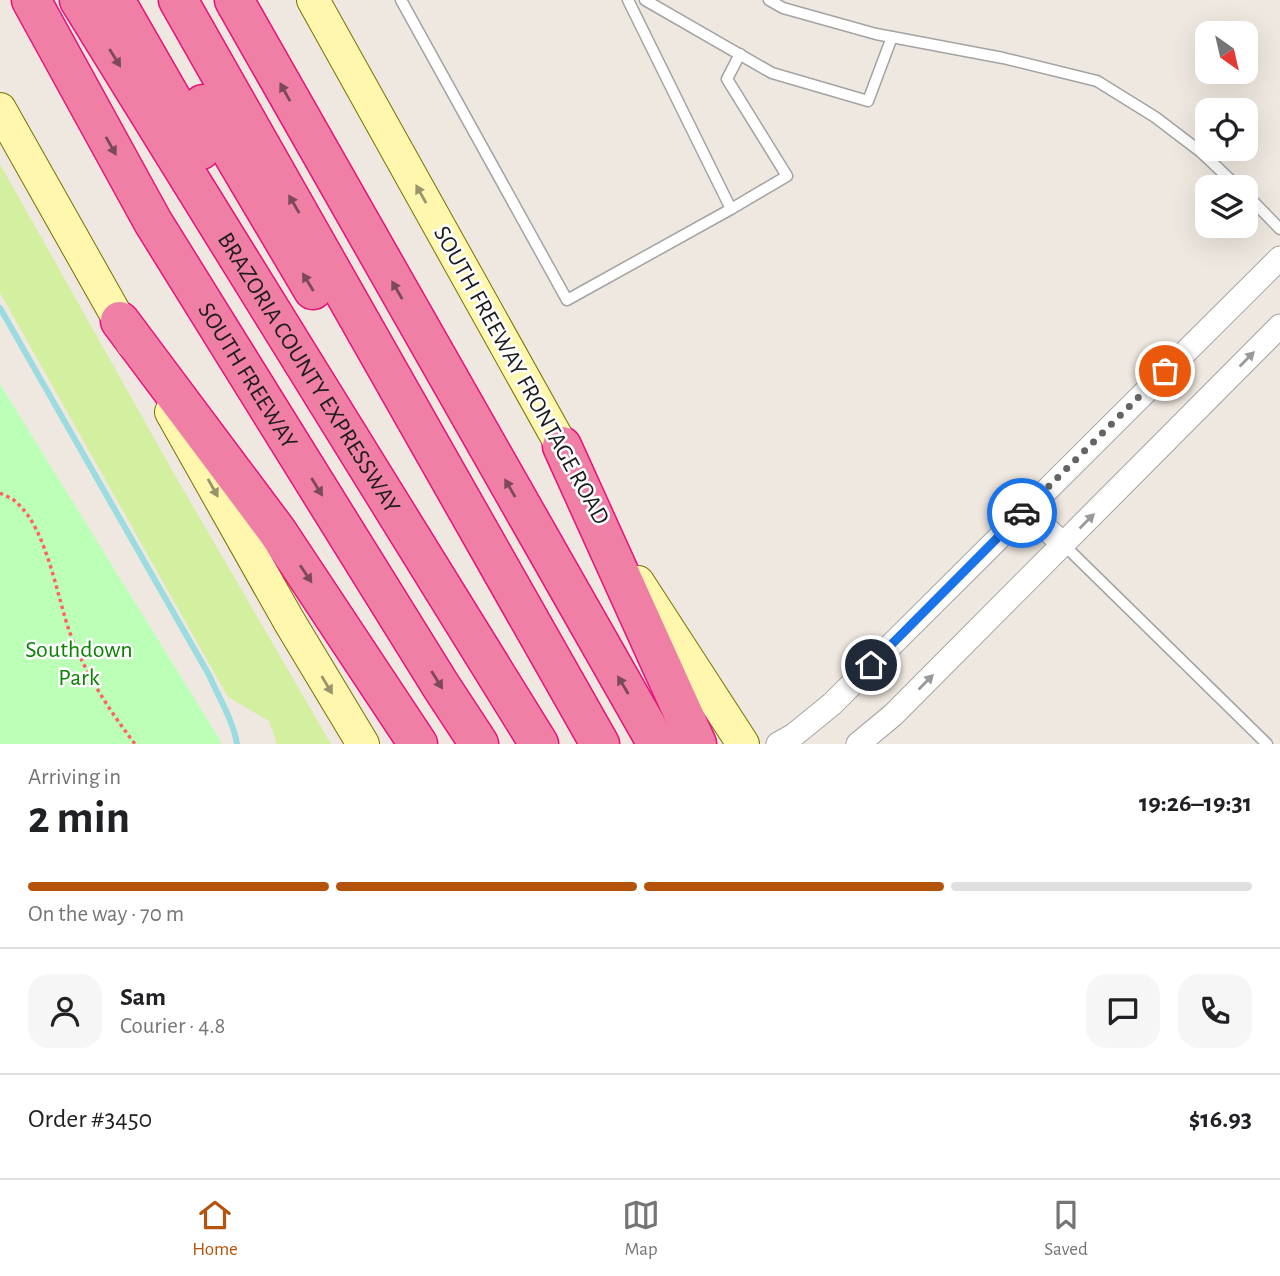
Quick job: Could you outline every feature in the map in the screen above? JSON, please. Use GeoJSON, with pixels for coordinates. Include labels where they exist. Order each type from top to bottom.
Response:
{"type":"FeatureCollection","features":[{"type":"Feature","properties":{"kind":"highway","name":"SOUTH FREEWAY"},"geometry":{"type":"LineString","coordinates":[[31,0],[153,222],[440,686],[479,744]]}},
{"type":"Feature","properties":{"kind":"highway","name":"BRAZORIA COUNTY EXPRESSWAY"},"geometry":{"type":"LineString","coordinates":[[79,0],[532,733]]}},
{"type":"Feature","properties":{"kind":"highway"},"geometry":{"type":"LineString","coordinates":[[115,0],[239,217],[402,489],[532,733]]}},
{"type":"Feature","properties":{"kind":"highway"},"geometry":{"type":"LineString","coordinates":[[144,0],[230,153],[453,523],[569,690]]}},
{"type":"Feature","properties":{"kind":"highway"},"geometry":{"type":"LineString","coordinates":[[178,0],[600,744]]}},
{"type":"Feature","properties":{"kind":"highway"},"geometry":{"type":"LineString","coordinates":[[234,0],[657,744]]}},
{"type":"Feature","properties":{"kind":"highway"},"geometry":{"type":"LineString","coordinates":[[120,321],[277,531],[418,744]]}},
{"type":"Feature","properties":{"kind":"highway"},"geometry":{"type":"LineString","coordinates":[[562,446],[697,744]]}},
{"type":"Feature","properties":{"kind":"main road","name":"SOUTH FREEWAY FRONTAGE ROAD"},"geometry":{"type":"LineString","coordinates":[[313,0],[639,584],[743,744]]}},
{"type":"Feature","properties":{"kind":"main road"},"geometry":{"type":"LineString","coordinates":[[0,109],[289,621],[363,744]]}},
{"type":"Feature","properties":{"kind":"street"},"geometry":{"type":"LineString","coordinates":[[778,744],[794,735],[832,704],[1280,258]]}},
{"type":"Feature","properties":{"kind":"street"},"geometry":{"type":"LineString","coordinates":[[858,744],[893,715],[1280,327]]}},
{"type":"Feature","properties":{"kind":"street"},"geometry":{"type":"LineString","coordinates":[[1026,509],[1063,544]]}},
{"type":"Feature","properties":{"kind":"lane"},"geometry":{"type":"LineString","coordinates":[[401,0],[567,300],[788,176],[727,79],[740,54]]}},
{"type":"Feature","properties":{"kind":"lane"},"geometry":{"type":"LineString","coordinates":[[628,0],[732,209]]}},
{"type":"Feature","properties":{"kind":"lane"},"geometry":{"type":"LineString","coordinates":[[645,0],[772,73],[868,101],[891,37]]}},
{"type":"Feature","properties":{"kind":"lane"},"geometry":{"type":"LineString","coordinates":[[769,0],[783,8],[891,37],[1003,58],[1097,81],[1155,117],[1201,152],[1225,175]]}},
{"type":"Feature","properties":{"kind":"lane"},"geometry":{"type":"LineString","coordinates":[[1258,206],[1280,229]]}},
{"type":"Feature","properties":{"kind":"lane"},"geometry":{"type":"LineString","coordinates":[[1063,544],[1267,744]]}},
{"type":"Feature","properties":{"kind":"path"},"geometry":{"type":"LineString","coordinates":[[0,493],[18,503],[34,526],[50,564],[70,633],[83,662],[111,712],[135,744]]}},
{"type":"Feature","properties":{"kind":"green space"},"geometry":{"type":"Polygon","coordinates":[[[0,164],[176,477],[331,744],[277,744],[269,721],[228,697],[0,293],[0,164]]]}},
{"type":"Feature","properties":{"kind":"green space","name":"Southdown Park"},"geometry":{"type":"Polygon","coordinates":[[[0,384],[220,740],[221,744],[0,744],[0,384]]]}},
{"type":"Feature","properties":{"kind":"waterway"},"geometry":{"type":"LineString","coordinates":[[0,308],[209,675],[229,718],[237,744]]}},
{"type":"Feature","properties":{"kind":"way so far"},"geometry":{"type":"LineString","coordinates":[[1022,513],[1165,371]]}},
{"type":"Feature","properties":{"kind":"route"},"geometry":{"type":"LineString","coordinates":[[871,665],[1022,513]]}}]}
